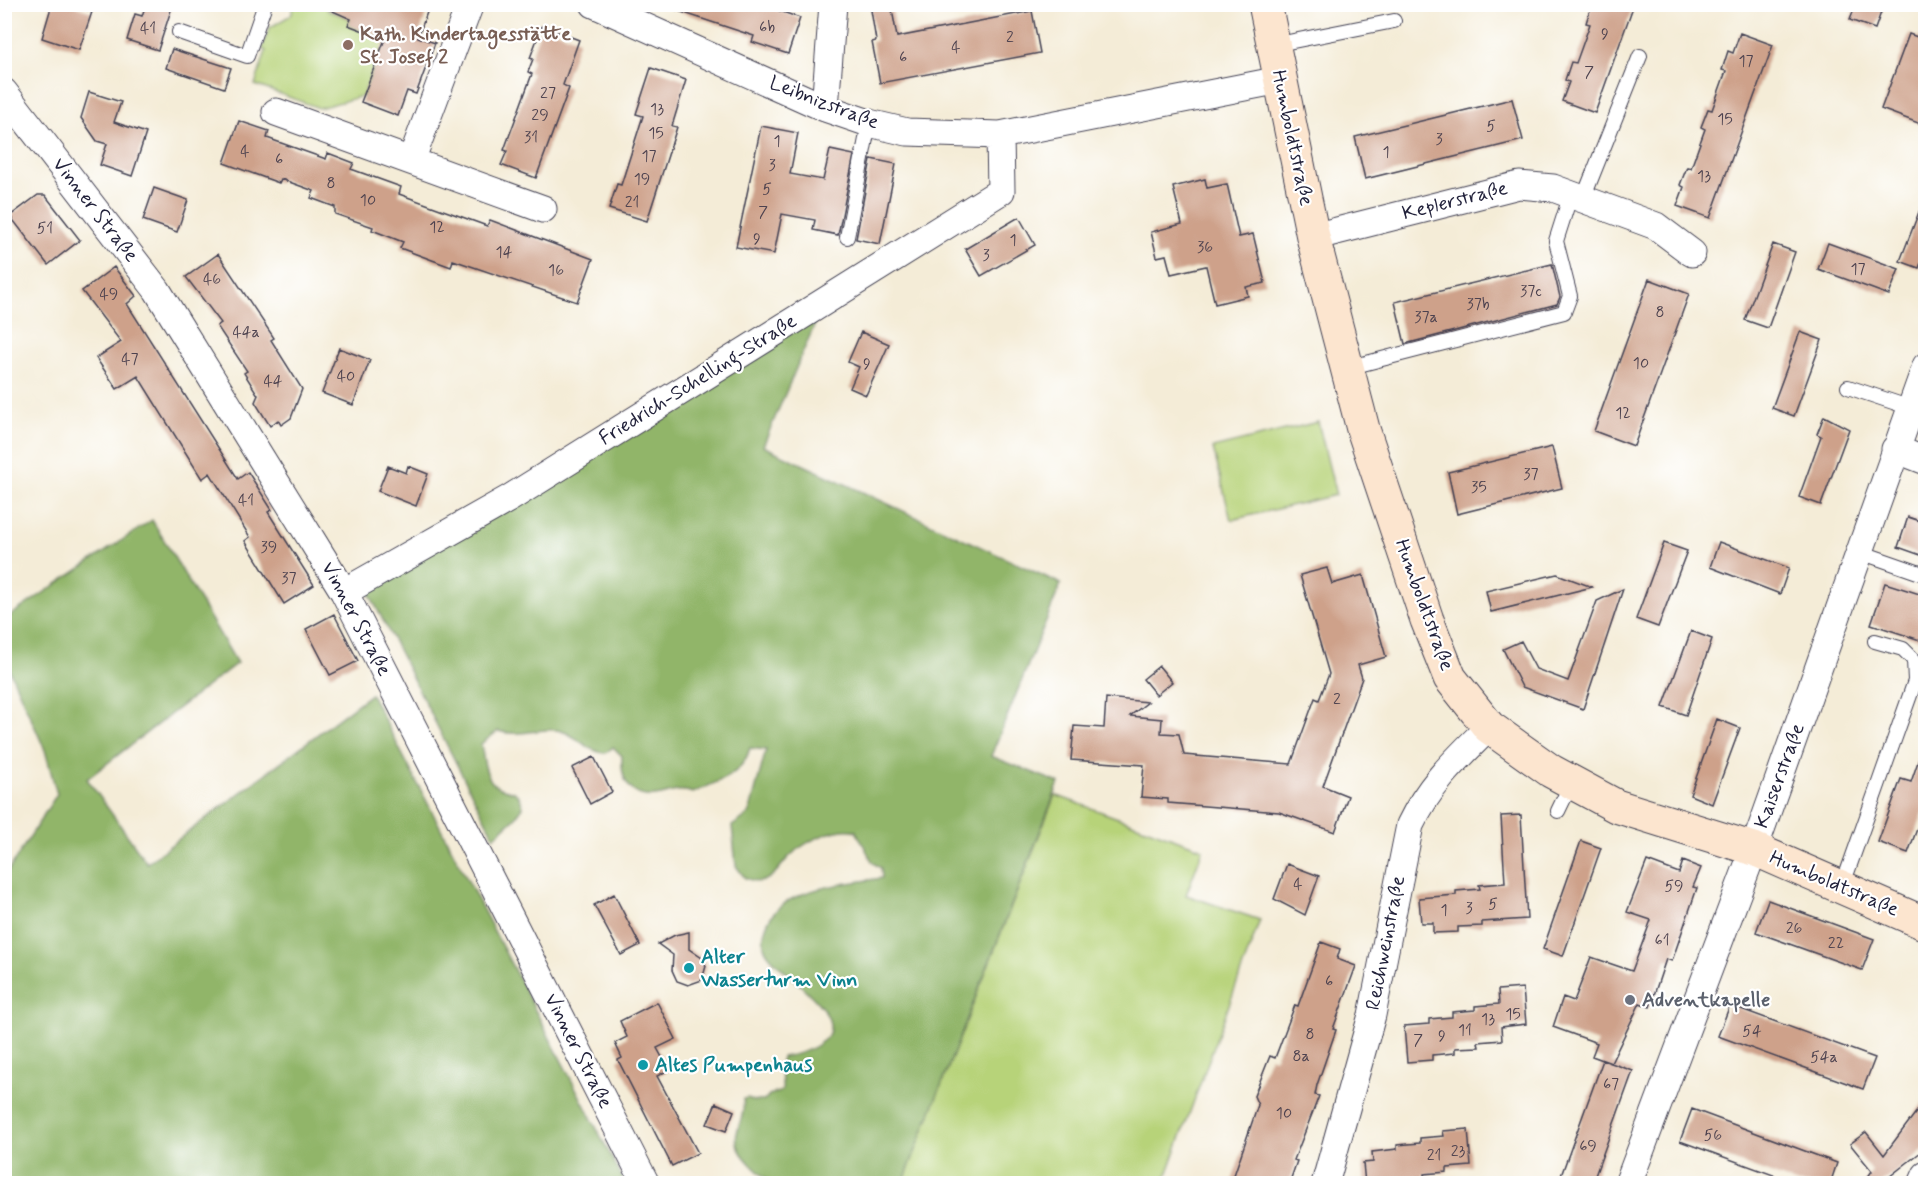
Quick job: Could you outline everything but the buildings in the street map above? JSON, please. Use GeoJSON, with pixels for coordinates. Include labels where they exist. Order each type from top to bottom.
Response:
{"type":"FeatureCollection","features":[{"type":"Feature","properties":{"kind":"street"},"geometry":{"type":"LineString","coordinates":[[411,161],[470,4]]}},
{"type":"Feature","properties":{"kind":"street","name":"Leibnizstraße"},"geometry":{"type":"LineString","coordinates":[[594,4],[825,108],[869,123],[907,132],[1000,135],[1280,80]]}},
{"type":"Feature","properties":{"kind":"street"},"geometry":{"type":"LineString","coordinates":[[825,108],[833,4]]}},
{"type":"Feature","properties":{"kind":"street","name":"Humboldtstraße"},"geometry":{"type":"LineString","coordinates":[[1265,4],[1313,237],[1363,429],[1450,678],[1489,728],[1572,782],[1616,806],[1754,849],[1926,924]]}},
{"type":"Feature","properties":{"kind":"street","name":"Vinner Straße"},"geometry":{"type":"LineString","coordinates":[[4,92],[157,290],[344,592],[646,1184]]}},
{"type":"Feature","properties":{"kind":"street"},"geometry":{"type":"LineString","coordinates":[[276,112],[543,209]]}},
{"type":"Feature","properties":{"kind":"street","name":"Friedrich-Schelling-Straße"},"geometry":{"type":"LineString","coordinates":[[344,592],[510,498],[1001,192],[1000,135]]}},
{"type":"Feature","properties":{"kind":"street","name":"Keplerstraße"},"geometry":{"type":"LineString","coordinates":[[1313,237],[1519,185],[1553,188],[1656,226],[1692,253]]}},
{"type":"Feature","properties":{"kind":"street","name":"Kaiserstraße"},"geometry":{"type":"LineString","coordinates":[[1628,1184],[1754,849],[1926,366]]}},
{"type":"Feature","properties":{"kind":"street"},"geometry":{"type":"LineString","coordinates":[[1895,449],[1926,461]]}},
{"type":"Feature","properties":{"kind":"street","name":"Reichweinstraße"},"geometry":{"type":"LineString","coordinates":[[1325,1184],[1372,1015],[1410,825],[1423,797],[1442,773],[1489,728]]}},
{"type":"Feature","properties":{"kind":"street"},"geometry":{"type":"LineString","coordinates":[[1922,1184],[1926,1175]]}},
{"type":"Feature","properties":{"kind":"lane"},"geometry":{"type":"LineString","coordinates":[[179,32],[247,56],[265,4]]}},
{"type":"Feature","properties":{"kind":"lane"},"geometry":{"type":"LineString","coordinates":[[1273,45],[1394,21]]}},
{"type":"Feature","properties":{"kind":"lane"},"geometry":{"type":"LineString","coordinates":[[1347,368],[1564,312],[1570,296],[1556,241],[1640,56]]}},
{"type":"Feature","properties":{"kind":"lane"},"geometry":{"type":"LineString","coordinates":[[846,237],[869,123]]}},
{"type":"Feature","properties":{"kind":"lane"},"geometry":{"type":"LineString","coordinates":[[1848,387],[1911,408]]}},
{"type":"Feature","properties":{"kind":"lane"},"geometry":{"type":"LineString","coordinates":[[1860,552],[1926,575]]}},
{"type":"Feature","properties":{"kind":"lane"},"geometry":{"type":"LineString","coordinates":[[1842,887],[1915,681],[1914,660],[1903,649],[1875,641]]}},
{"type":"Feature","properties":{"kind":"lane"},"geometry":{"type":"LineString","coordinates":[[1558,811],[1572,782]]}},
{"type":"Feature","properties":{"kind":"green space"},"geometry":{"type":"Polygon","coordinates":[[[294,5],[328,5],[327,10],[351,19],[348,25],[362,30],[397,30],[377,58],[363,96],[319,108],[255,85],[266,51],[262,49],[269,28],[291,15],[294,5]]]}},
{"type":"Feature","properties":{"kind":"green space"},"geometry":{"type":"Polygon","coordinates":[[[820,312],[763,446],[1061,584],[991,756],[1059,783],[903,1183],[770,1183],[742,1154],[736,1140],[743,1112],[743,1099],[764,1101],[769,1095],[782,1091],[780,1066],[782,1057],[809,1050],[824,1040],[830,1029],[828,1018],[820,1005],[771,958],[765,949],[763,938],[766,927],[773,914],[785,903],[799,896],[833,886],[882,878],[881,868],[873,863],[856,831],[840,830],[813,840],[791,855],[769,878],[759,882],[754,881],[745,878],[736,866],[732,826],[749,814],[766,750],[750,748],[746,758],[735,772],[693,793],[680,791],[651,796],[642,795],[630,788],[623,774],[622,756],[613,747],[606,753],[600,752],[564,732],[549,730],[515,733],[498,731],[481,744],[485,766],[492,782],[500,788],[515,793],[523,807],[515,818],[494,837],[367,589],[820,312]]]}},
{"type":"Feature","properties":{"kind":"green space"},"geometry":{"type":"Polygon","coordinates":[[[1318,422],[1336,495],[1231,520],[1213,448],[1318,422]]]}},
{"type":"Feature","properties":{"kind":"green space"},"geometry":{"type":"Polygon","coordinates":[[[152,520],[237,663],[87,779],[147,863],[371,694],[625,1183],[5,1183],[5,876],[57,794],[45,750],[5,660],[5,619],[152,520]]]}},
{"type":"Feature","properties":{"kind":"green space"},"geometry":{"type":"Polygon","coordinates":[[[1055,795],[1203,849],[1186,895],[1260,920],[1164,1183],[903,1183],[1055,795]]]}},
{"type":"Feature","properties":{"kind":"place","name":"Kath. Kindertagesstätte St. Josef 2"},"geometry":{"type":"Point","coordinates":[348,45]}},
{"type":"Feature","properties":{"kind":"place","name":"Alter Wasserturm Vinn"},"geometry":{"type":"Point","coordinates":[689,968]}},
{"type":"Feature","properties":{"kind":"place","name":"Adventkapelle"},"geometry":{"type":"Point","coordinates":[1630,1000]}},
{"type":"Feature","properties":{"kind":"place","name":"Altes Pumpenhaus"},"geometry":{"type":"Point","coordinates":[643,1065]}}]}
